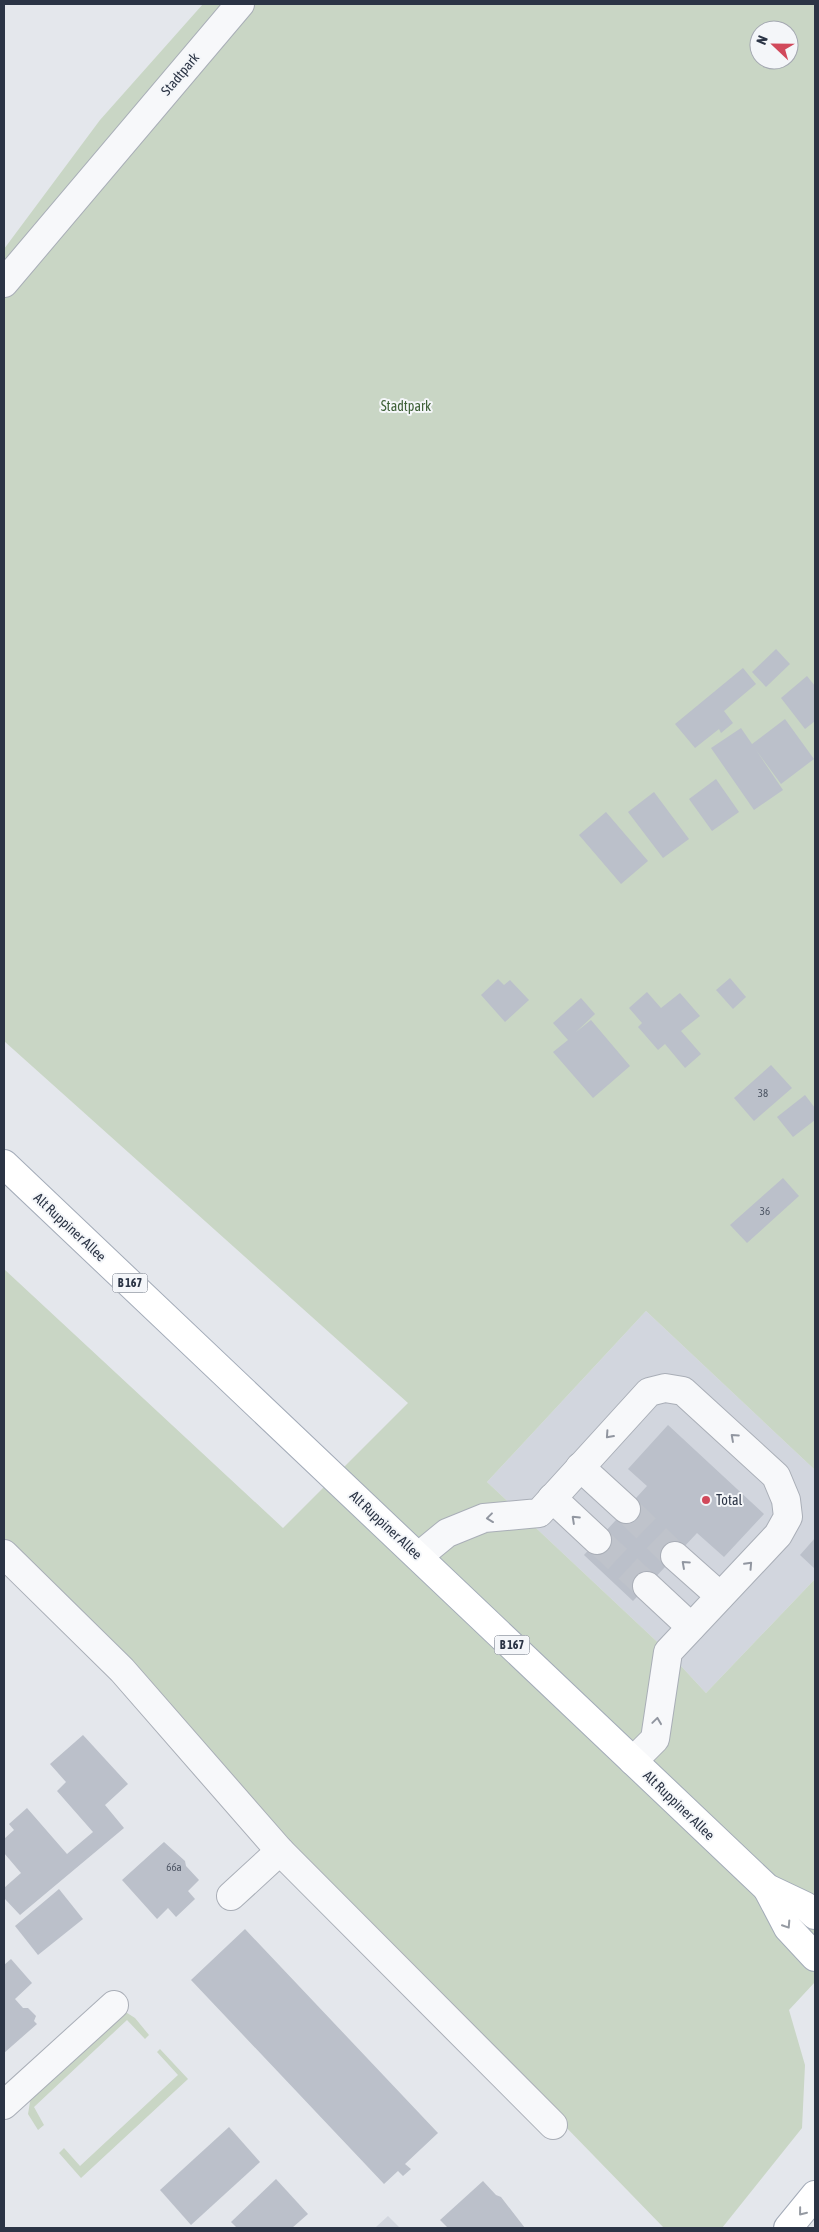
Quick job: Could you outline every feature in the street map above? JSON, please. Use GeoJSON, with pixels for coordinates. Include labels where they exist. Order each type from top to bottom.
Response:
{"type":"FeatureCollection","features":[{"type":"Feature","properties":{"kind":"main road","name":"Alt Ruppiner Allee"},"geometry":{"type":"LineString","coordinates":[[4,1164],[767,1888],[805,1906],[815,1914]]}},
{"type":"Feature","properties":{"kind":"main road","name":"Alt Ruppiner Allee"},"geometry":{"type":"LineString","coordinates":[[767,1888],[788,1928],[815,1957]]}},
{"type":"Feature","properties":{"kind":"main road"},"geometry":{"type":"LineString","coordinates":[[788,2228],[815,2196]]}},
{"type":"Feature","properties":{"kind":"street","name":"Stadtpark"},"geometry":{"type":"LineString","coordinates":[[4,283],[240,4]]}},
{"type":"Feature","properties":{"kind":"street"},"geometry":{"type":"LineString","coordinates":[[419,1556],[447,1533],[484,1518],[539,1513],[649,1392],[665,1388],[683,1391],[776,1476],[786,1500],[788,1517],[778,1535],[668,1652],[655,1739],[633,1761]]}},
{"type":"Feature","properties":{"kind":"street"},"geometry":{"type":"LineString","coordinates":[[580,1468],[626,1510]]}},
{"type":"Feature","properties":{"kind":"street"},"geometry":{"type":"LineString","coordinates":[[552,1498],[597,1540]]}},
{"type":"Feature","properties":{"kind":"street"},"geometry":{"type":"LineString","coordinates":[[4,1554],[122,1670],[280,1851],[553,2125]]}},
{"type":"Feature","properties":{"kind":"street"},"geometry":{"type":"LineString","coordinates":[[675,1556],[720,1596]]}},
{"type":"Feature","properties":{"kind":"street"},"geometry":{"type":"LineString","coordinates":[[647,1586],[691,1627]]}},
{"type":"Feature","properties":{"kind":"street"},"geometry":{"type":"LineString","coordinates":[[231,1896],[280,1851]]}},
{"type":"Feature","properties":{"kind":"street"},"geometry":{"type":"LineString","coordinates":[[4,2105],[114,2005]]}},
{"type":"Feature","properties":{"kind":"shaded area"},"geometry":{"type":"Polygon","coordinates":[[[646,1311],[815,1470],[815,1579],[706,1693],[668,1652],[487,1482],[646,1311]]]}},
{"type":"Feature","properties":{"kind":"shaded area"},"geometry":{"type":"Polygon","coordinates":[[[388,2216],[400,2228],[365,2228],[376,2227],[388,2216]]]}},
{"type":"Feature","properties":{"kind":"green space"},"geometry":{"type":"Polygon","coordinates":[[[203,4],[815,4],[815,1470],[646,1311],[487,1482],[668,1652],[706,1693],[815,1579],[815,1982],[789,2010],[805,2065],[802,2128],[722,2228],[664,2228],[122,1670],[4,1554],[4,1269],[283,1528],[408,1403],[4,1041],[4,249],[100,120],[203,4]]]}},
{"type":"Feature","properties":{"kind":"green space"},"geometry":{"type":"Polygon","coordinates":[[[124,2011],[135,2018],[149,2035],[145,2039],[127,2020],[34,2107],[44,2125],[38,2130],[28,2114],[31,2096],[124,2011]]]}},
{"type":"Feature","properties":{"kind":"green space"},"geometry":{"type":"Polygon","coordinates":[[[160,2049],[188,2079],[81,2178],[59,2153],[64,2148],[80,2166],[178,2075],[157,2052],[160,2049]]]}},
{"type":"Feature","properties":{"kind":"building"},"geometry":{"type":"Polygon","coordinates":[[[776,649],[790,664],[766,687],[752,672],[776,649]]]}},
{"type":"Feature","properties":{"kind":"building"},"geometry":{"type":"Polygon","coordinates":[[[743,668],[756,684],[724,711],[733,723],[721,733],[719,729],[695,748],[675,724],[743,668]]]}},
{"type":"Feature","properties":{"kind":"building"},"geometry":{"type":"Polygon","coordinates":[[[807,676],[815,686],[815,721],[805,729],[781,698],[807,676]]]}},
{"type":"Feature","properties":{"kind":"building"},"geometry":{"type":"Polygon","coordinates":[[[785,719],[814,759],[781,784],[756,750],[783,790],[754,810],[711,748],[741,728],[752,744],[785,719]]]}},
{"type":"Feature","properties":{"kind":"building"},"geometry":{"type":"Polygon","coordinates":[[[716,779],[739,812],[712,831],[689,799],[716,779]]]}},
{"type":"Feature","properties":{"kind":"building"},"geometry":{"type":"Polygon","coordinates":[[[654,792],[689,839],[663,858],[628,812],[654,792]]]}},
{"type":"Feature","properties":{"kind":"building"},"geometry":{"type":"Polygon","coordinates":[[[606,812],[648,861],[621,884],[579,835],[606,812]]]}},
{"type":"Feature","properties":{"kind":"building"},"geometry":{"type":"Polygon","coordinates":[[[730,978],[746,997],[733,1009],[716,990],[730,978]]]}},
{"type":"Feature","properties":{"kind":"building"},"geometry":{"type":"Polygon","coordinates":[[[498,979],[504,985],[510,980],[529,1000],[505,1022],[481,995],[498,979]]]}},
{"type":"Feature","properties":{"kind":"building"},"geometry":{"type":"Polygon","coordinates":[[[647,992],[661,1008],[680,993],[700,1016],[681,1031],[701,1054],[685,1068],[665,1044],[658,1050],[638,1027],[642,1023],[629,1008],[647,992]]]}},
{"type":"Feature","properties":{"kind":"building"},"geometry":{"type":"Polygon","coordinates":[[[581,998],[595,1014],[576,1032],[591,1020],[630,1066],[593,1098],[553,1052],[568,1040],[553,1023],[581,998]]]}},
{"type":"Feature","properties":{"kind":"building"},"geometry":{"type":"Polygon","coordinates":[[[771,1065],[792,1088],[754,1121],[734,1098],[771,1065]]]}},
{"type":"Feature","properties":{"kind":"building"},"geometry":{"type":"Polygon","coordinates":[[[805,1095],[815,1108],[815,1120],[793,1137],[777,1117],[805,1095]]]}},
{"type":"Feature","properties":{"kind":"building"},"geometry":{"type":"Polygon","coordinates":[[[783,1178],[799,1196],[747,1243],[730,1225],[783,1178]]]}},
{"type":"Feature","properties":{"kind":"building"},"geometry":{"type":"Polygon","coordinates":[[[668,1425],[764,1514],[724,1557],[697,1533],[633,1601],[584,1555],[647,1486],[628,1469],[668,1425]]]}},
{"type":"Feature","properties":{"kind":"building"},"geometry":{"type":"Polygon","coordinates":[[[815,1538],[815,1569],[800,1555],[815,1538]]]}},
{"type":"Feature","properties":{"kind":"building"},"geometry":{"type":"Polygon","coordinates":[[[83,1735],[128,1784],[105,1805],[124,1828],[20,1915],[4,1898],[4,1888],[21,1873],[4,1853],[4,1839],[14,1830],[9,1824],[27,1808],[67,1854],[93,1832],[57,1791],[66,1782],[50,1764],[83,1735]]]}},
{"type":"Feature","properties":{"kind":"building"},"geometry":{"type":"Polygon","coordinates":[[[164,1842],[185,1861],[186,1866],[199,1880],[188,1891],[195,1899],[176,1917],[168,1908],[157,1919],[122,1880],[164,1842]]]}},
{"type":"Feature","properties":{"kind":"building"},"geometry":{"type":"Polygon","coordinates":[[[59,1889],[83,1919],[38,1955],[15,1926],[59,1889]]]}},
{"type":"Feature","properties":{"kind":"building"},"geometry":{"type":"Polygon","coordinates":[[[245,1929],[438,2133],[405,2164],[411,2169],[403,2176],[398,2171],[384,2184],[191,1980],[245,1929]]]}},
{"type":"Feature","properties":{"kind":"building"},"geometry":{"type":"Polygon","coordinates":[[[11,1959],[32,1983],[15,1999],[23,2008],[28,2008],[36,2016],[34,2021],[37,2024],[4,2053],[4,1965],[11,1959]]]}},
{"type":"Feature","properties":{"kind":"building"},"geometry":{"type":"Polygon","coordinates":[[[229,2127],[260,2162],[191,2225],[160,2190],[229,2127]]]}},
{"type":"Feature","properties":{"kind":"building"},"geometry":{"type":"Polygon","coordinates":[[[276,2179],[308,2214],[292,2228],[237,2228],[231,2222],[276,2179]]]}},
{"type":"Feature","properties":{"kind":"building"},"geometry":{"type":"Polygon","coordinates":[[[483,2181],[496,2195],[501,2197],[525,2228],[448,2228],[440,2220],[483,2181]]]}},
{"type":"Feature","properties":{"kind":"tunnel"},"geometry":{"type":"LineString","coordinates":[[626,1509],[675,1556]]}},
{"type":"Feature","properties":{"kind":"tunnel"},"geometry":{"type":"LineString","coordinates":[[597,1540],[647,1586]]}},
{"type":"Feature","properties":{"kind":"place","name":"Total"},"geometry":{"type":"Point","coordinates":[706,1500]}}]}
